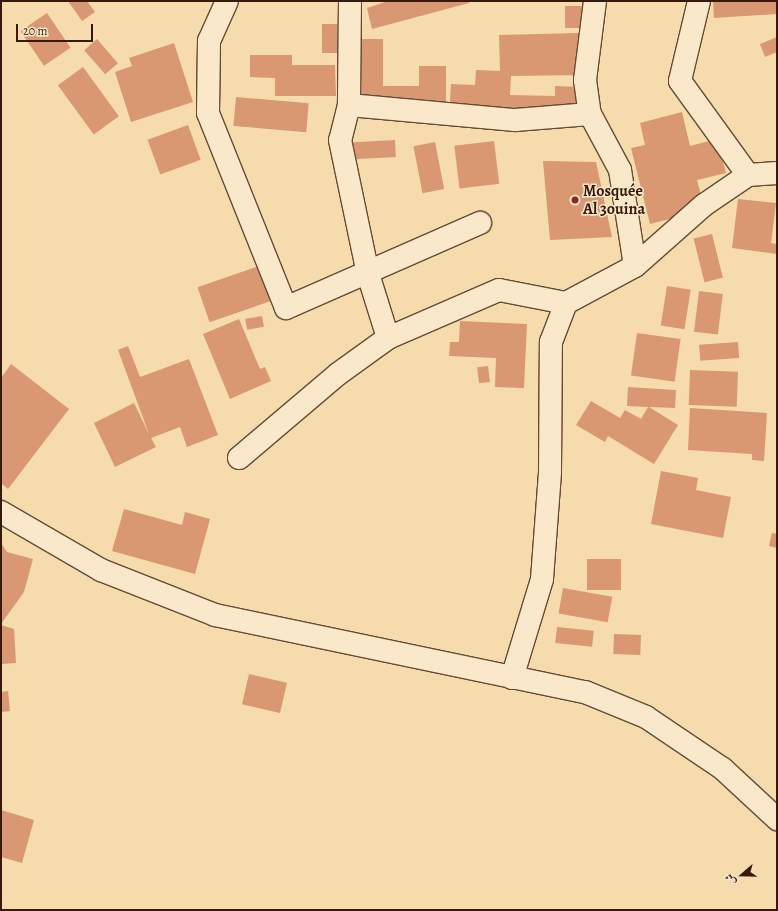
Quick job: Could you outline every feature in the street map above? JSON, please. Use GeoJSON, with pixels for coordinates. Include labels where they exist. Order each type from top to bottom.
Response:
{"type":"FeatureCollection","features":[{"type":"Feature","properties":{"kind":"street"},"geometry":{"type":"LineString","coordinates":[[227,1],[209,41],[208,113],[286,308],[368,274],[480,223]]}},
{"type":"Feature","properties":{"kind":"street"},"geometry":{"type":"LineString","coordinates":[[350,1],[348,105],[340,140],[368,274],[388,338]]}},
{"type":"Feature","properties":{"kind":"street"},"geometry":{"type":"LineString","coordinates":[[595,1],[585,80],[590,114],[620,170],[635,266]]}},
{"type":"Feature","properties":{"kind":"street"},"geometry":{"type":"LineString","coordinates":[[699,1],[680,81],[748,175]]}},
{"type":"Feature","properties":{"kind":"street"},"geometry":{"type":"LineString","coordinates":[[348,105],[515,120],[590,114]]}},
{"type":"Feature","properties":{"kind":"street"},"geometry":{"type":"LineString","coordinates":[[239,458],[338,374],[388,338],[498,290],[566,303],[635,266],[704,205],[748,175],[777,173]]}},
{"type":"Feature","properties":{"kind":"street"},"geometry":{"type":"LineString","coordinates":[[512,678],[542,579],[550,472],[551,342],[566,303]]}},
{"type":"Feature","properties":{"kind":"street"},"geometry":{"type":"LineString","coordinates":[[1,512],[100,570],[215,615],[585,692],[646,717],[723,769],[777,819]]}},
{"type":"Feature","properties":{"kind":"building"},"geometry":{"type":"Polygon","coordinates":[[[68,1],[87,1],[95,12],[82,21],[68,1]]]}},
{"type":"Feature","properties":{"kind":"building"},"geometry":{"type":"Polygon","coordinates":[[[388,1],[469,1],[469,3],[372,29],[367,8],[388,1]]]}},
{"type":"Feature","properties":{"kind":"building"},"geometry":{"type":"Polygon","coordinates":[[[713,1],[777,1],[777,14],[714,18],[713,1]]]}},
{"type":"Feature","properties":{"kind":"building"},"geometry":{"type":"Polygon","coordinates":[[[565,6],[586,6],[586,28],[565,28],[565,6]]]}},
{"type":"Feature","properties":{"kind":"building"},"geometry":{"type":"Polygon","coordinates":[[[47,13],[70,48],[44,66],[20,31],[47,13]]]}},
{"type":"Feature","properties":{"kind":"building"},"geometry":{"type":"Polygon","coordinates":[[[322,24],[337,24],[337,53],[322,53],[322,24]]]}},
{"type":"Feature","properties":{"kind":"building"},"geometry":{"type":"Polygon","coordinates":[[[580,33],[581,75],[511,76],[510,95],[555,96],[555,86],[579,87],[578,123],[449,117],[451,84],[475,85],[476,70],[500,71],[499,35],[580,33]]]}},
{"type":"Feature","properties":{"kind":"building"},"geometry":{"type":"Polygon","coordinates":[[[777,37],[777,52],[765,57],[760,44],[777,37]]]}},
{"type":"Feature","properties":{"kind":"building"},"geometry":{"type":"Polygon","coordinates":[[[97,39],[118,63],[105,74],[84,50],[97,39]]]}},
{"type":"Feature","properties":{"kind":"building"},"geometry":{"type":"Polygon","coordinates":[[[359,39],[383,39],[383,86],[419,86],[419,66],[446,66],[446,112],[359,112],[359,39]]]}},
{"type":"Feature","properties":{"kind":"building"},"geometry":{"type":"Polygon","coordinates":[[[174,43],[193,102],[131,122],[115,72],[132,66],[129,58],[174,43]]]}},
{"type":"Feature","properties":{"kind":"building"},"geometry":{"type":"Polygon","coordinates":[[[250,55],[292,55],[292,65],[335,65],[336,96],[275,96],[275,78],[250,77],[250,55]]]}},
{"type":"Feature","properties":{"kind":"building"},"geometry":{"type":"Polygon","coordinates":[[[83,67],[119,116],[94,135],[58,85],[83,67]]]}},
{"type":"Feature","properties":{"kind":"building"},"geometry":{"type":"Polygon","coordinates":[[[236,97],[309,103],[306,132],[233,126],[236,97]]]}},
{"type":"Feature","properties":{"kind":"building"},"geometry":{"type":"Polygon","coordinates":[[[682,112],[690,146],[717,139],[726,173],[697,180],[705,210],[650,224],[631,148],[645,145],[640,123],[682,112]]]}},
{"type":"Feature","properties":{"kind":"building"},"geometry":{"type":"Polygon","coordinates":[[[188,125],[201,160],[160,174],[148,140],[188,125]]]}},
{"type":"Feature","properties":{"kind":"building"},"geometry":{"type":"Polygon","coordinates":[[[395,140],[396,157],[350,159],[349,142],[395,140]]]}},
{"type":"Feature","properties":{"kind":"building"},"geometry":{"type":"Polygon","coordinates":[[[494,141],[499,184],[460,189],[454,146],[494,141]]]}},
{"type":"Feature","properties":{"kind":"building"},"geometry":{"type":"Polygon","coordinates":[[[435,142],[444,189],[423,193],[413,146],[435,142]]]}},
{"type":"Feature","properties":{"kind":"building","name":"Mosquée Al 3ouina"},"geometry":{"type":"Polygon","coordinates":[[[543,161],[596,162],[612,237],[550,240],[543,161]]]}},
{"type":"Feature","properties":{"kind":"building"},"geometry":{"type":"Polygon","coordinates":[[[738,199],[776,203],[771,243],[777,244],[777,254],[732,248],[738,199]]]}},
{"type":"Feature","properties":{"kind":"building"},"geometry":{"type":"Polygon","coordinates":[[[712,234],[723,278],[704,282],[694,239],[712,234]]]}},
{"type":"Feature","properties":{"kind":"building"},"geometry":{"type":"Polygon","coordinates":[[[259,266],[271,301],[210,322],[198,287],[259,266]]]}},
{"type":"Feature","properties":{"kind":"building"},"geometry":{"type":"Polygon","coordinates":[[[667,286],[691,290],[684,329],[661,326],[667,286]]]}},
{"type":"Feature","properties":{"kind":"building"},"geometry":{"type":"Polygon","coordinates":[[[699,291],[723,294],[718,335],[694,332],[699,291]]]}},
{"type":"Feature","properties":{"kind":"building"},"geometry":{"type":"Polygon","coordinates":[[[262,316],[264,327],[247,330],[245,319],[262,316]]]}},
{"type":"Feature","properties":{"kind":"building"},"geometry":{"type":"Polygon","coordinates":[[[239,319],[260,369],[265,367],[271,381],[230,399],[203,334],[239,319]]]}},
{"type":"Feature","properties":{"kind":"building"},"geometry":{"type":"Polygon","coordinates":[[[460,321],[527,324],[524,388],[495,387],[496,358],[449,356],[450,342],[459,342],[460,321]]]}},
{"type":"Feature","properties":{"kind":"building"},"geometry":{"type":"Polygon","coordinates":[[[637,333],[681,339],[675,382],[631,376],[637,333]]]}},
{"type":"Feature","properties":{"kind":"building"},"geometry":{"type":"Polygon","coordinates":[[[738,342],[739,358],[700,361],[699,345],[738,342]]]}},
{"type":"Feature","properties":{"kind":"building"},"geometry":{"type":"Polygon","coordinates":[[[128,346],[140,377],[189,359],[218,435],[187,447],[180,427],[151,438],[156,447],[115,467],[94,423],[134,403],[149,434],[118,350],[128,346]]]}},
{"type":"Feature","properties":{"kind":"building"},"geometry":{"type":"Polygon","coordinates":[[[11,364],[69,409],[8,489],[1,483],[1,378],[11,364]]]}},
{"type":"Feature","properties":{"kind":"building"},"geometry":{"type":"Polygon","coordinates":[[[488,366],[490,382],[479,383],[477,367],[488,366]]]}},
{"type":"Feature","properties":{"kind":"building"},"geometry":{"type":"Polygon","coordinates":[[[690,370],[738,372],[737,407],[689,405],[690,370]]]}},
{"type":"Feature","properties":{"kind":"building"},"geometry":{"type":"Polygon","coordinates":[[[628,387],[676,390],[675,408],[649,407],[678,425],[654,464],[608,436],[605,442],[576,425],[591,401],[620,418],[625,410],[641,419],[648,407],[627,406],[628,387]]]}},
{"type":"Feature","properties":{"kind":"building"},"geometry":{"type":"Polygon","coordinates":[[[690,408],[767,413],[764,461],[752,460],[752,454],[688,450],[690,408]]]}},
{"type":"Feature","properties":{"kind":"building"},"geometry":{"type":"Polygon","coordinates":[[[661,471],[698,478],[696,490],[731,497],[723,538],[651,524],[661,471]]]}},
{"type":"Feature","properties":{"kind":"building"},"geometry":{"type":"Polygon","coordinates":[[[124,509],[182,525],[185,512],[210,519],[195,574],[112,551],[124,509]]]}},
{"type":"Feature","properties":{"kind":"building"},"geometry":{"type":"Polygon","coordinates":[[[772,533],[777,534],[777,548],[769,546],[772,533]]]}},
{"type":"Feature","properties":{"kind":"building"},"geometry":{"type":"Polygon","coordinates":[[[1,543],[7,552],[33,559],[24,592],[1,624],[1,543]]]}},
{"type":"Feature","properties":{"kind":"building"},"geometry":{"type":"Polygon","coordinates":[[[587,559],[621,559],[621,590],[587,590],[587,559]]]}},
{"type":"Feature","properties":{"kind":"building"},"geometry":{"type":"Polygon","coordinates":[[[563,588],[612,597],[608,622],[558,614],[563,588]]]}},
{"type":"Feature","properties":{"kind":"building"},"geometry":{"type":"Polygon","coordinates":[[[1,625],[14,629],[16,663],[1,664],[1,625]]]}},
{"type":"Feature","properties":{"kind":"building"},"geometry":{"type":"Polygon","coordinates":[[[557,627],[594,631],[592,647],[555,643],[557,627]]]}},
{"type":"Feature","properties":{"kind":"building"},"geometry":{"type":"Polygon","coordinates":[[[614,634],[641,635],[640,655],[613,654],[614,634]]]}},
{"type":"Feature","properties":{"kind":"building"},"geometry":{"type":"Polygon","coordinates":[[[249,674],[287,683],[280,713],[242,704],[249,674]]]}},
{"type":"Feature","properties":{"kind":"building"},"geometry":{"type":"Polygon","coordinates":[[[8,691],[10,711],[1,712],[1,692],[8,691]]]}},
{"type":"Feature","properties":{"kind":"building"},"geometry":{"type":"Polygon","coordinates":[[[1,810],[34,820],[22,863],[1,857],[1,810]]]}},
{"type":"Feature","properties":{"kind":"place","name":"Mosquée Al 3ouina"},"geometry":{"type":"Point","coordinates":[575,200]}}]}
